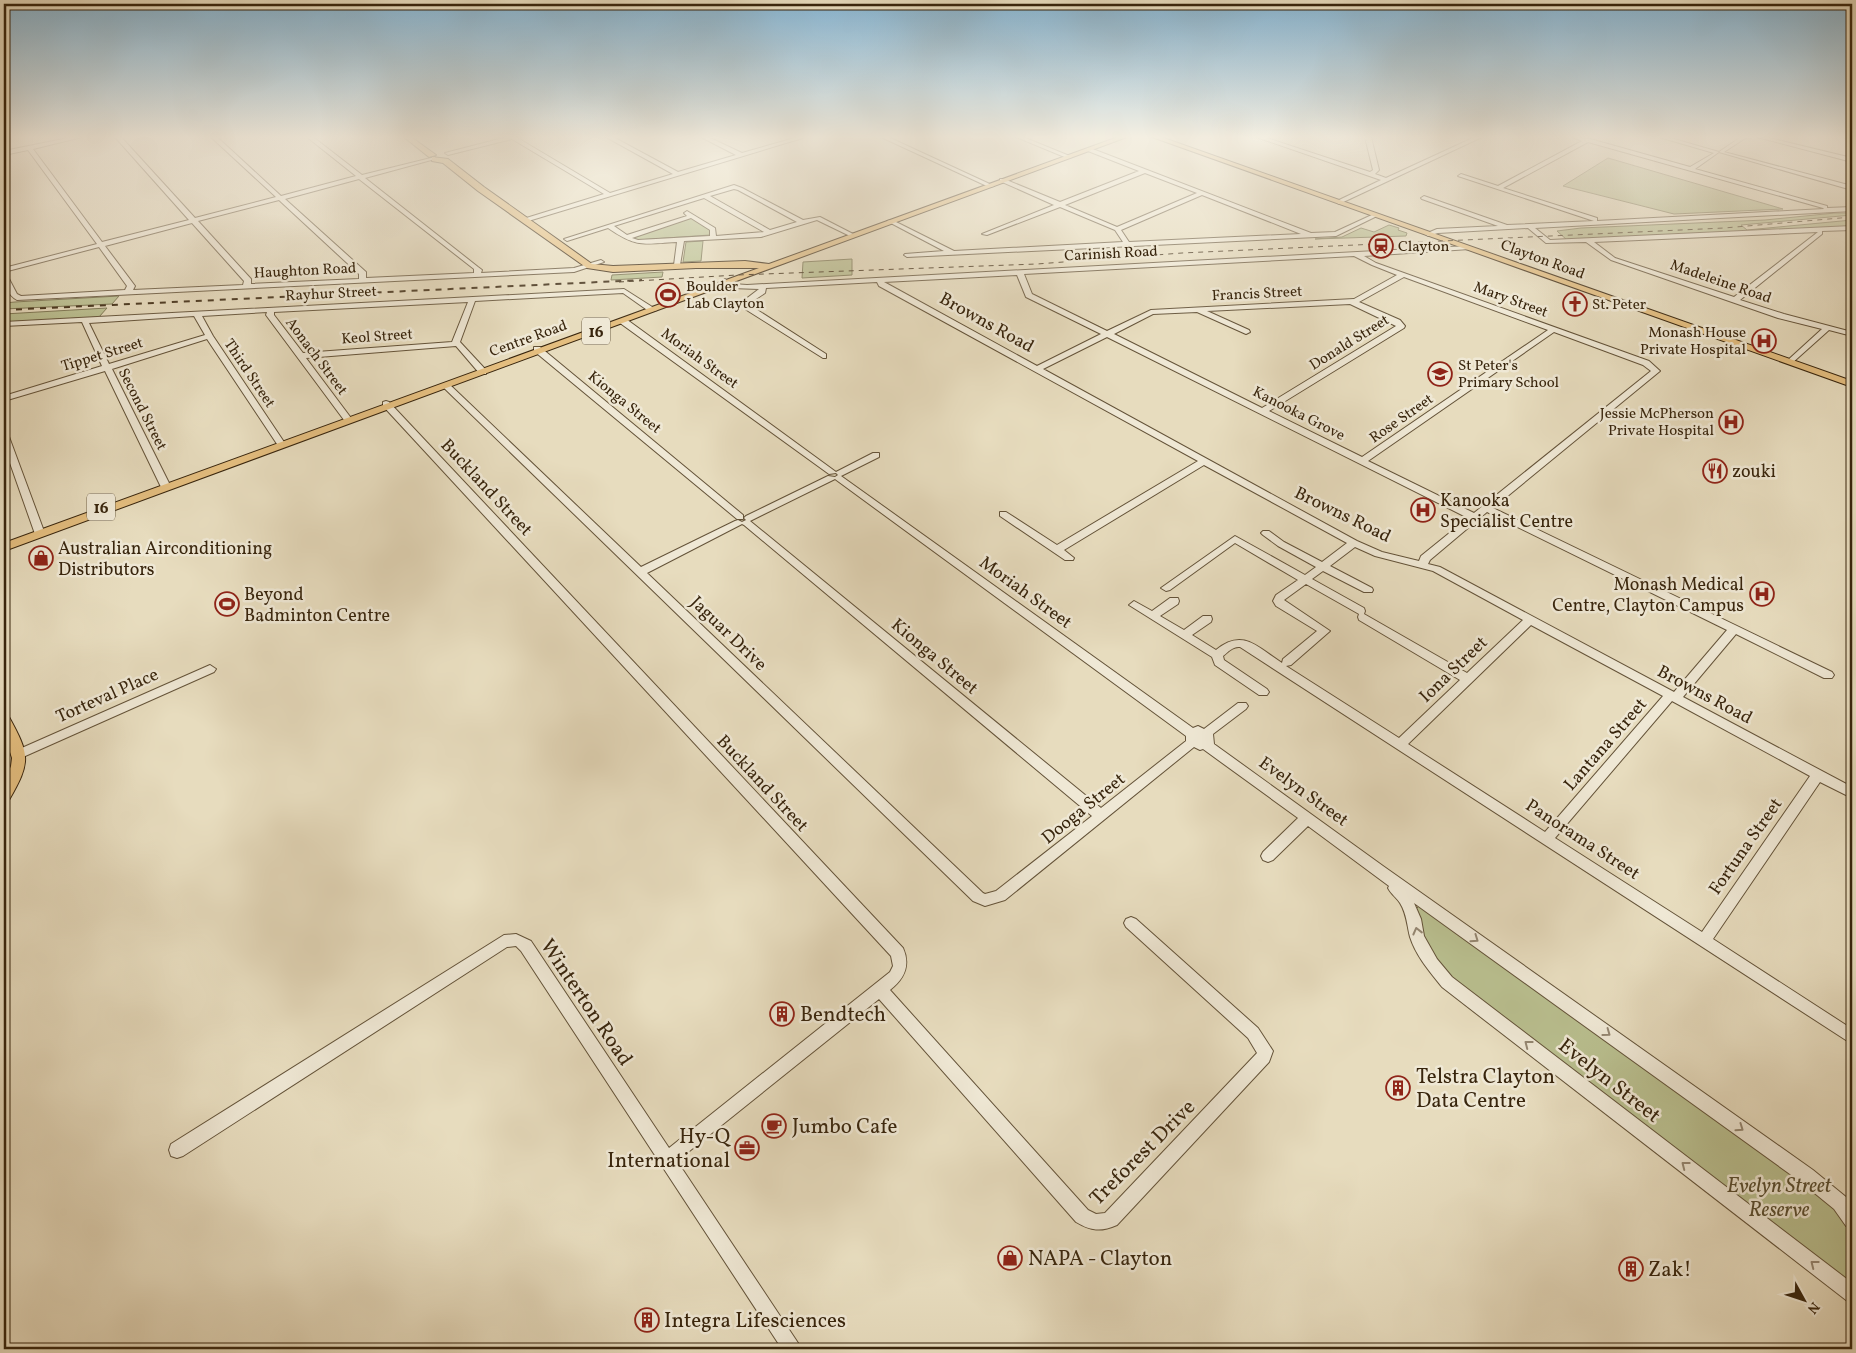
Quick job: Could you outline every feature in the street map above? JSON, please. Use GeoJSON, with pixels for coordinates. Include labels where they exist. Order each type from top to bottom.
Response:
{"type":"FeatureCollection","features":[{"type":"Feature","properties":{"kind":"main road"},"geometry":{"type":"LineString","coordinates":[[497,200],[590,266]]}},
{"type":"Feature","properties":{"kind":"main road"},"geometry":{"type":"LineString","coordinates":[[509,200],[613,269]]}},
{"type":"Feature","properties":{"kind":"main road","name":"Centre Road"},"geometry":{"type":"LineString","coordinates":[[538,350],[730,282],[748,265],[771,265],[952,200]]}},
{"type":"Feature","properties":{"kind":"main road","name":"Clayton Road"},"geometry":{"type":"LineString","coordinates":[[1334,200],[1852,384]]}},
{"type":"Feature","properties":{"kind":"main road","name":"Centre Road"},"geometry":{"type":"LineString","coordinates":[[4,548],[39,532],[165,485],[652,309],[730,282],[753,283],[771,265],[796,254],[892,222]]}},
{"type":"Feature","properties":{"kind":"main road"},"geometry":{"type":"LineString","coordinates":[[544,233],[554,230]]}},
{"type":"Feature","properties":{"kind":"main road"},"geometry":{"type":"LineString","coordinates":[[748,265],[796,254]]}},
{"type":"Feature","properties":{"kind":"main road","name":"Haughton Road"},"geometry":{"type":"LineString","coordinates":[[590,266],[613,269],[677,265],[748,265]]}},
{"type":"Feature","properties":{"kind":"main road","name":"Clayton Road"},"geometry":{"type":"LineString","coordinates":[[1666,319],[1852,390]]}},
{"type":"Feature","properties":{"kind":"main road","name":"Centre Road"},"geometry":{"type":"LineString","coordinates":[[281,444],[347,418],[445,386],[482,371]]}},
{"type":"Feature","properties":{"kind":"main road","name":"Centre Road"},"geometry":{"type":"LineString","coordinates":[[4,542],[39,532]]}},
{"type":"Feature","properties":{"kind":"main road"},"geometry":{"type":"LineString","coordinates":[[4,721],[19,754],[20,764],[4,796]]}},
{"type":"Feature","properties":{"kind":"street"},"geometry":{"type":"LineString","coordinates":[[68,200],[131,286],[128,293]]}},
{"type":"Feature","properties":{"kind":"street"},"geometry":{"type":"LineString","coordinates":[[175,200],[248,281],[246,287]]}},
{"type":"Feature","properties":{"kind":"street"},"geometry":{"type":"LineString","coordinates":[[4,270],[272,200]]}},
{"type":"Feature","properties":{"kind":"street"},"geometry":{"type":"LineString","coordinates":[[282,200],[363,274],[362,281]]}},
{"type":"Feature","properties":{"kind":"street"},"geometry":{"type":"LineString","coordinates":[[390,200],[476,268],[478,270],[476,275]]}},
{"type":"Feature","properties":{"kind":"street"},"geometry":{"type":"LineString","coordinates":[[525,220],[591,200]]}},
{"type":"Feature","properties":{"kind":"street"},"geometry":{"type":"LineString","coordinates":[[567,239],[692,200]]}},
{"type":"Feature","properties":{"kind":"street"},"geometry":{"type":"LineString","coordinates":[[712,200],[770,233]]}},
{"type":"Feature","properties":{"kind":"street"},"geometry":{"type":"LineString","coordinates":[[762,200],[801,222]]}},
{"type":"Feature","properties":{"kind":"street"},"geometry":{"type":"LineString","coordinates":[[1048,200],[1117,229],[1126,244]]}},
{"type":"Feature","properties":{"kind":"street"},"geometry":{"type":"LineString","coordinates":[[986,234],[1071,200]]}},
{"type":"Feature","properties":{"kind":"street"},"geometry":{"type":"LineString","coordinates":[[1117,229],[1186,200]]}},
{"type":"Feature","properties":{"kind":"street"},"geometry":{"type":"LineString","coordinates":[[1221,200],[1309,235]]}},
{"type":"Feature","properties":{"kind":"street"},"geometry":{"type":"LineString","coordinates":[[1339,202],[1343,200]]}},
{"type":"Feature","properties":{"kind":"street"},"geometry":{"type":"LineString","coordinates":[[1430,200],[1498,223],[1506,229]]}},
{"type":"Feature","properties":{"kind":"street"},"geometry":{"type":"LineString","coordinates":[[1534,200],[1599,222]]}},
{"type":"Feature","properties":{"kind":"street"},"geometry":{"type":"LineString","coordinates":[[1798,200],[1832,210]]}},
{"type":"Feature","properties":{"kind":"street"},"geometry":{"type":"LineString","coordinates":[[674,206],[713,229],[713,239]]}},
{"type":"Feature","properties":{"kind":"street"},"geometry":{"type":"LineString","coordinates":[[1428,234],[1437,231],[1506,229],[1599,222],[1852,209]]}},
{"type":"Feature","properties":{"kind":"street"},"geometry":{"type":"LineString","coordinates":[[626,238],[692,216]]}},
{"type":"Feature","properties":{"kind":"street"},"geometry":{"type":"LineString","coordinates":[[907,255],[1341,233],[1376,216]]}},
{"type":"Feature","properties":{"kind":"street"},"geometry":{"type":"LineString","coordinates":[[609,226],[626,238],[637,242],[761,236],[801,222],[821,218],[852,235]]}},
{"type":"Feature","properties":{"kind":"street"},"geometry":{"type":"LineString","coordinates":[[892,222],[953,253]]}},
{"type":"Feature","properties":{"kind":"street"},"geometry":{"type":"LineString","coordinates":[[1530,227],[1548,242],[1852,228]]}},
{"type":"Feature","properties":{"kind":"street"},"geometry":{"type":"LineString","coordinates":[[1445,240],[1440,236],[1441,234],[1458,231]]}},
{"type":"Feature","properties":{"kind":"street"},"geometry":{"type":"LineString","coordinates":[[1790,231],[1809,243]]}},
{"type":"Feature","properties":{"kind":"street"},"geometry":{"type":"LineString","coordinates":[[1735,300],[1820,233]]}},
{"type":"Feature","properties":{"kind":"street"},"geometry":{"type":"LineString","coordinates":[[677,265],[681,240]]}},
{"type":"Feature","properties":{"kind":"street","name":"Madeleine Road"},"geometry":{"type":"LineString","coordinates":[[1588,240],[1613,259],[1787,317],[1848,333]]}},
{"type":"Feature","properties":{"kind":"street","name":"Carinish Road"},"geometry":{"type":"LineString","coordinates":[[730,282],[879,279],[1468,248]]}},
{"type":"Feature","properties":{"kind":"street","name":"Mary Street"},"geometry":{"type":"LineString","coordinates":[[1356,254],[1374,264],[1646,363],[1656,371],[1486,508]]}},
{"type":"Feature","properties":{"kind":"street","name":"Haughton Road"},"geometry":{"type":"LineString","coordinates":[[4,277],[14,295],[20,298],[574,270],[601,262]]}},
{"type":"Feature","properties":{"kind":"street","name":"Kanooka Grove"},"geometry":{"type":"LineString","coordinates":[[1019,271],[1029,295],[1474,517]]}},
{"type":"Feature","properties":{"kind":"street","name":"Francis Street"},"geometry":{"type":"LineString","coordinates":[[1037,369],[1151,312],[1356,301],[1404,274]]}},
{"type":"Feature","properties":{"kind":"street","name":"Browns Road"},"geometry":{"type":"LineString","coordinates":[[879,279],[882,284],[1354,543],[1379,554],[1423,564],[1436,569],[1852,793]]}},
{"type":"Feature","properties":{"kind":"street"},"geometry":{"type":"LineString","coordinates":[[753,283],[762,291],[746,302],[748,307],[823,356]]}},
{"type":"Feature","properties":{"kind":"street","name":"Rayhur Street"},"geometry":{"type":"LineString","coordinates":[[4,324],[624,291],[652,309]]}},
{"type":"Feature","properties":{"kind":"street"},"geometry":{"type":"LineString","coordinates":[[472,300],[456,344],[482,371]]}},
{"type":"Feature","properties":{"kind":"street","name":"Donald Street"},"geometry":{"type":"LineString","coordinates":[[1263,412],[1400,326],[1397,322],[1350,301]]}},
{"type":"Feature","properties":{"kind":"street","name":"Aonach Street"},"geometry":{"type":"LineString","coordinates":[[271,309],[270,315],[347,418]]}},
{"type":"Feature","properties":{"kind":"street"},"geometry":{"type":"LineString","coordinates":[[1197,310],[1246,332]]}},
{"type":"Feature","properties":{"kind":"street","name":"Third Street"},"geometry":{"type":"LineString","coordinates":[[197,314],[209,336],[281,444]]}},
{"type":"Feature","properties":{"kind":"street","name":"Second Street"},"geometry":{"type":"LineString","coordinates":[[88,319],[85,323],[105,368],[165,485]]}},
{"type":"Feature","properties":{"kind":"street","name":"Moriah Street"},"geometry":{"type":"LineString","coordinates":[[623,321],[1193,738]]}},
{"type":"Feature","properties":{"kind":"street"},"geometry":{"type":"LineString","coordinates":[[1848,333],[1852,324]]}},
{"type":"Feature","properties":{"kind":"street"},"geometry":{"type":"LineString","coordinates":[[1791,362],[1828,327]]}},
{"type":"Feature","properties":{"kind":"street","name":"Rose Street"},"geometry":{"type":"LineString","coordinates":[[1362,461],[1554,329]]}},
{"type":"Feature","properties":{"kind":"street","name":"Tippet Street"},"geometry":{"type":"LineString","coordinates":[[4,399],[209,336]]}},
{"type":"Feature","properties":{"kind":"street","name":"Keol Street"},"geometry":{"type":"LineString","coordinates":[[300,356],[456,344]]}},
{"type":"Feature","properties":{"kind":"street","name":"Kionga Street"},"geometry":{"type":"LineString","coordinates":[[538,350],[1101,816]]}},
{"type":"Feature","properties":{"kind":"street","name":"Jaguar Drive"},"geometry":{"type":"LineString","coordinates":[[445,386],[978,897],[985,900],[992,899]]}},
{"type":"Feature","properties":{"kind":"street","name":"Buckland Street"},"geometry":{"type":"LineString","coordinates":[[387,405],[898,953],[900,966],[895,977],[666,1160]]}},
{"type":"Feature","properties":{"kind":"street"},"geometry":{"type":"LineString","coordinates":[[4,434],[39,532]]}},
{"type":"Feature","properties":{"kind":"street"},"geometry":{"type":"LineString","coordinates":[[640,572],[876,456]]}},
{"type":"Feature","properties":{"kind":"street"},"geometry":{"type":"LineString","coordinates":[[1056,550],[1204,461]]}},
{"type":"Feature","properties":{"kind":"street"},"geometry":{"type":"LineString","coordinates":[[1423,564],[1425,558],[1486,508],[1828,675]]}},
{"type":"Feature","properties":{"kind":"street"},"geometry":{"type":"LineString","coordinates":[[1003,514],[1069,558]]}},
{"type":"Feature","properties":{"kind":"street"},"geometry":{"type":"LineString","coordinates":[[1266,533],[1281,544],[1368,590]]}},
{"type":"Feature","properties":{"kind":"street"},"geometry":{"type":"LineString","coordinates":[[1166,588],[1236,539],[1468,679]]}},
{"type":"Feature","properties":{"kind":"street"},"geometry":{"type":"LineString","coordinates":[[1287,662],[1325,631],[1278,601],[1354,543]]}},
{"type":"Feature","properties":{"kind":"street"},"geometry":{"type":"LineString","coordinates":[[1152,616],[1174,601]]}},
{"type":"Feature","properties":{"kind":"street"},"geometry":{"type":"LineString","coordinates":[[1134,604],[1175,632],[1184,635],[1209,652],[1217,655],[1219,662],[1265,691]]}},
{"type":"Feature","properties":{"kind":"street"},"geometry":{"type":"LineString","coordinates":[[1184,635],[1207,619]]}},
{"type":"Feature","properties":{"kind":"street","name":"Iona Street"},"geometry":{"type":"LineString","coordinates":[[1400,744],[1530,620]]}},
{"type":"Feature","properties":{"kind":"street","name":"Lantana Street"},"geometry":{"type":"LineString","coordinates":[[1547,838],[1734,629]]}},
{"type":"Feature","properties":{"kind":"street","name":"Panorama Street"},"geometry":{"type":"LineString","coordinates":[[1217,655],[1239,642],[1547,838],[1852,1037]]}},
{"type":"Feature","properties":{"kind":"street","name":"Torteval Place"},"geometry":{"type":"LineString","coordinates":[[19,754],[210,669]]}},
{"type":"Feature","properties":{"kind":"street"},"geometry":{"type":"LineString","coordinates":[[1193,738],[1200,745],[1242,706]]}},
{"type":"Feature","properties":{"kind":"street","name":"Dooga Street"},"geometry":{"type":"LineString","coordinates":[[992,899],[1000,896],[1101,816],[1193,738]]}},
{"type":"Feature","properties":{"kind":"street","name":"Evelyn Street"},"geometry":{"type":"LineString","coordinates":[[1206,739],[1307,818],[1378,870],[1807,1176],[1840,1204],[1852,1220]]}},
{"type":"Feature","properties":{"kind":"street","name":"Fortuna Street"},"geometry":{"type":"LineString","coordinates":[[1704,940],[1818,775]]}},
{"type":"Feature","properties":{"kind":"street"},"geometry":{"type":"LineString","coordinates":[[1268,856],[1307,818]]}},
{"type":"Feature","properties":{"kind":"street","name":"Evelyn Street"},"geometry":{"type":"LineString","coordinates":[[1378,870],[1405,899],[1414,919],[1417,936],[1421,944],[1432,964],[1447,982],[1852,1294]]}},
{"type":"Feature","properties":{"kind":"street","name":"Treforest Drive"},"geometry":{"type":"LineString","coordinates":[[880,989],[1082,1216],[1091,1222],[1103,1223],[1111,1219],[1264,1057],[1264,1051],[1254,1033],[1131,923]]}},
{"type":"Feature","properties":{"kind":"street","name":"Winterton Road"},"geometry":{"type":"LineString","coordinates":[[176,1150],[504,941],[512,939],[520,941],[526,946],[792,1349]]}},
{"type":"Feature","properties":{"kind":"green space"},"geometry":{"type":"Polygon","coordinates":[[[1619,200],[1753,200],[1783,209],[1674,214],[1619,200]]]}},
{"type":"Feature","properties":{"kind":"green space"},"geometry":{"type":"Polygon","coordinates":[[[1852,213],[1852,215],[1741,225],[1747,230],[1852,220],[1852,226],[1567,240],[1557,231],[1581,228],[1765,220],[1852,213]]]}},
{"type":"Feature","properties":{"kind":"green space"},"geometry":{"type":"Polygon","coordinates":[[[691,218],[710,229],[712,232],[710,235],[637,240],[630,237],[691,218]]]}},
{"type":"Feature","properties":{"kind":"green space"},"geometry":{"type":"Polygon","coordinates":[[[1389,225],[1407,233],[1406,236],[1315,239],[1342,237],[1361,228],[1374,232],[1389,225]]]}},
{"type":"Feature","properties":{"kind":"green space"},"geometry":{"type":"Polygon","coordinates":[[[703,241],[701,261],[683,262],[686,242],[703,241]]]}},
{"type":"Feature","properties":{"kind":"green space"},"geometry":{"type":"Polygon","coordinates":[[[852,259],[852,275],[802,278],[803,262],[852,259]]]}},
{"type":"Feature","properties":{"kind":"green space"},"geometry":{"type":"Polygon","coordinates":[[[663,272],[662,277],[611,280],[612,275],[663,272]]]}},
{"type":"Feature","properties":{"kind":"green space"},"geometry":{"type":"Polygon","coordinates":[[[119,296],[112,304],[4,309],[4,303],[119,296]]]}},
{"type":"Feature","properties":{"kind":"green space"},"geometry":{"type":"Polygon","coordinates":[[[107,308],[99,317],[4,322],[4,314],[107,308]]]}},
{"type":"Feature","properties":{"kind":"green space","name":"Evelyn Street Reserve"},"geometry":{"type":"Polygon","coordinates":[[[1421,904],[1830,1201],[1852,1229],[1852,1289],[1453,985],[1424,941],[1415,910],[1421,904]]]}},
{"type":"Feature","properties":{"kind":"railway"},"geometry":{"type":"LineString","coordinates":[[619,282],[737,275],[1037,264],[1182,253],[1724,228],[1852,217]]}},
{"type":"Feature","properties":{"kind":"railway"},"geometry":{"type":"LineString","coordinates":[[4,310],[642,280]]}},
{"type":"Feature","properties":{"kind":"place","name":"Clayton"},"geometry":{"type":"Point","coordinates":[1381,246]}},
{"type":"Feature","properties":{"kind":"place","name":"Boulder Lab Clayton"},"geometry":{"type":"Point","coordinates":[668,295]}},
{"type":"Feature","properties":{"kind":"place","name":"St. Peter"},"geometry":{"type":"Point","coordinates":[1575,304]}},
{"type":"Feature","properties":{"kind":"place","name":"Monash House Private Hospital"},"geometry":{"type":"Point","coordinates":[1764,341]}},
{"type":"Feature","properties":{"kind":"place","name":"St Peter's Primary School"},"geometry":{"type":"Point","coordinates":[1440,374]}},
{"type":"Feature","properties":{"kind":"place","name":"Jessie McPherson Private Hospital"},"geometry":{"type":"Point","coordinates":[1731,422]}},
{"type":"Feature","properties":{"kind":"place","name":"zouki"},"geometry":{"type":"Point","coordinates":[1715,471]}},
{"type":"Feature","properties":{"kind":"place","name":"Kanooka Specialist Centre"},"geometry":{"type":"Point","coordinates":[1423,510]}},
{"type":"Feature","properties":{"kind":"place","name":"Australian Airconditioning Distributors"},"geometry":{"type":"Point","coordinates":[41,558]}},
{"type":"Feature","properties":{"kind":"place","name":"Monash Medical Centre, Clayton Campus"},"geometry":{"type":"Point","coordinates":[1762,594]}},
{"type":"Feature","properties":{"kind":"place","name":"Beyond Badminton Centre"},"geometry":{"type":"Point","coordinates":[227,604]}},
{"type":"Feature","properties":{"kind":"place","name":"Bendtech"},"geometry":{"type":"Point","coordinates":[782,1014]}},
{"type":"Feature","properties":{"kind":"place","name":"Telstra Clayton Data Centre"},"geometry":{"type":"Point","coordinates":[1398,1088]}},
{"type":"Feature","properties":{"kind":"place","name":"Jumbo Cafe"},"geometry":{"type":"Point","coordinates":[774,1126]}},
{"type":"Feature","properties":{"kind":"place","name":"Hy-Q International"},"geometry":{"type":"Point","coordinates":[747,1148]}},
{"type":"Feature","properties":{"kind":"place","name":"NAPA - Clayton"},"geometry":{"type":"Point","coordinates":[1010,1258]}},
{"type":"Feature","properties":{"kind":"place","name":"Zak!"},"geometry":{"type":"Point","coordinates":[1631,1269]}},
{"type":"Feature","properties":{"kind":"place","name":"Integra Lifesciences"},"geometry":{"type":"Point","coordinates":[647,1320]}}]}
